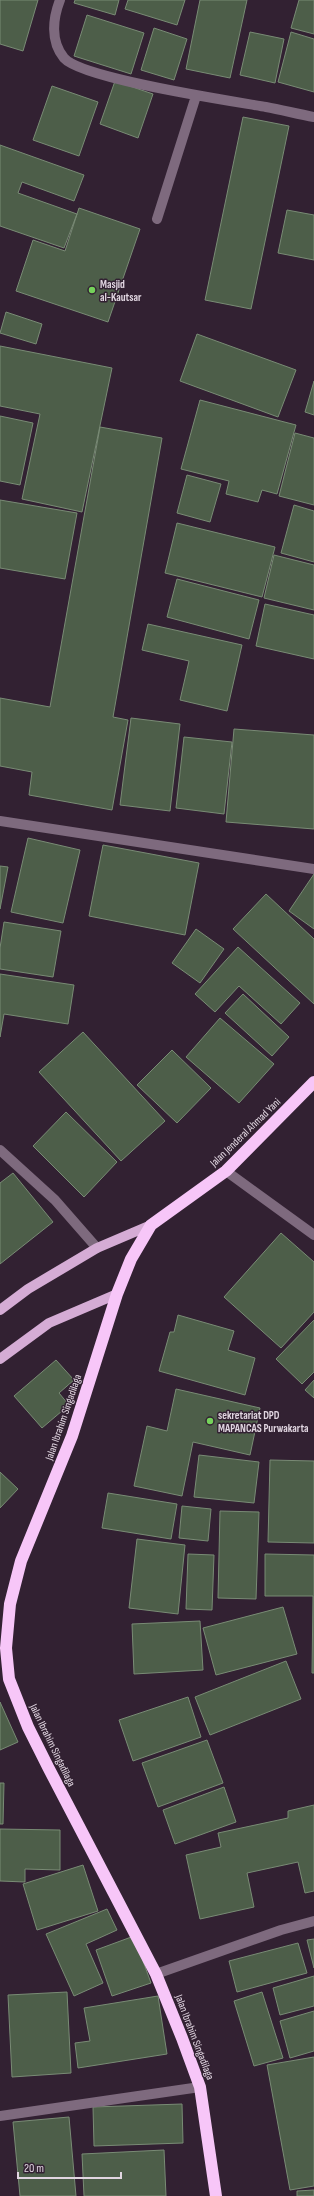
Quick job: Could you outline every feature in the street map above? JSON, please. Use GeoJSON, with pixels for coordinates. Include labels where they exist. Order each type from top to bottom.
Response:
{"type":"FeatureCollection","features":[{"type":"Feature","properties":{"kind":"highway","name":"Jalan Jenderal Ahmad Yani"},"geometry":{"type":"LineString","coordinates":[[117,1294],[131,1259],[151,1225],[226,1171],[314,1082]]}},
{"type":"Feature","properties":{"kind":"highway","name":"Jalan Ibrahim Singadilaga"},"geometry":{"type":"LineString","coordinates":[[117,1294],[72,1436],[21,1560],[10,1604],[6,1648],[9,1678],[28,1727],[156,1974],[200,2088],[216,2196]]}},
{"type":"Feature","properties":{"kind":"main road","name":"Jalan Jenderal Ahmad Yani"},"geometry":{"type":"LineString","coordinates":[[0,1310],[28,1289],[97,1248],[151,1225]]}},
{"type":"Feature","properties":{"kind":"main road"},"geometry":{"type":"LineString","coordinates":[[0,1359],[49,1323],[117,1294]]}},
{"type":"Feature","properties":{"kind":"street"},"geometry":{"type":"LineString","coordinates":[[60,0],[53,28],[56,42],[64,58],[76,66],[95,73],[196,96],[314,117]]}},
{"type":"Feature","properties":{"kind":"street"},"geometry":{"type":"LineString","coordinates":[[157,219],[196,96]]}},
{"type":"Feature","properties":{"kind":"street"},"geometry":{"type":"LineString","coordinates":[[0,821],[314,869]]}},
{"type":"Feature","properties":{"kind":"street"},"geometry":{"type":"LineString","coordinates":[[0,1150],[55,1200],[97,1248]]}},
{"type":"Feature","properties":{"kind":"street"},"geometry":{"type":"LineString","coordinates":[[226,1171],[314,1235]]}},
{"type":"Feature","properties":{"kind":"street"},"geometry":{"type":"LineString","coordinates":[[156,1974],[281,1930],[314,1921]]}},
{"type":"Feature","properties":{"kind":"street"},"geometry":{"type":"LineString","coordinates":[[0,2116],[200,2088]]}},
{"type":"Feature","properties":{"kind":"building"},"geometry":{"type":"Polygon","coordinates":[[[0,0],[38,0],[23,51],[0,44],[0,0]]]}},
{"type":"Feature","properties":{"kind":"building"},"geometry":{"type":"Polygon","coordinates":[[[75,0],[119,0],[115,15],[74,3],[75,0]]]}},
{"type":"Feature","properties":{"kind":"building"},"geometry":{"type":"Polygon","coordinates":[[[128,0],[185,0],[177,25],[125,9],[128,0]]]}},
{"type":"Feature","properties":{"kind":"building"},"geometry":{"type":"Polygon","coordinates":[[[200,0],[247,0],[230,78],[186,69],[200,0]]]}},
{"type":"Feature","properties":{"kind":"building"},"geometry":{"type":"Polygon","coordinates":[[[299,0],[314,0],[314,34],[291,28],[299,0]]]}},
{"type":"Feature","properties":{"kind":"building"},"geometry":{"type":"Polygon","coordinates":[[[87,15],[144,33],[131,74],[74,56],[87,15]]]}},
{"type":"Feature","properties":{"kind":"building"},"geometry":{"type":"Polygon","coordinates":[[[154,28],[187,39],[174,80],[141,70],[154,28]]]}},
{"type":"Feature","properties":{"kind":"building"},"geometry":{"type":"Polygon","coordinates":[[[250,32],[284,39],[275,83],[240,75],[250,32]]]}},
{"type":"Feature","properties":{"kind":"building"},"geometry":{"type":"Polygon","coordinates":[[[291,32],[314,39],[314,92],[278,82],[291,32]]]}},
{"type":"Feature","properties":{"kind":"building"},"geometry":{"type":"Polygon","coordinates":[[[115,81],[153,94],[138,138],[100,124],[115,81]]]}},
{"type":"Feature","properties":{"kind":"building"},"geometry":{"type":"Polygon","coordinates":[[[52,86],[98,102],[79,156],[33,140],[52,86]]]}},
{"type":"Feature","properties":{"kind":"building"},"geometry":{"type":"Polygon","coordinates":[[[243,117],[289,126],[251,309],[205,300],[243,117]]]}},
{"type":"Feature","properties":{"kind":"building"},"geometry":{"type":"Polygon","coordinates":[[[0,145],[84,175],[74,201],[22,182],[18,193],[77,214],[64,248],[0,226],[0,145]]]}},
{"type":"Feature","properties":{"kind":"building"},"geometry":{"type":"Polygon","coordinates":[[[79,208],[140,229],[108,322],[16,291],[33,240],[65,251],[79,208]]]}},
{"type":"Feature","properties":{"kind":"building"},"geometry":{"type":"Polygon","coordinates":[[[287,210],[314,215],[314,260],[278,253],[287,210]]]}},
{"type":"Feature","properties":{"kind":"building"},"geometry":{"type":"Polygon","coordinates":[[[6,312],[42,324],[36,344],[0,333],[6,312]]]}},
{"type":"Feature","properties":{"kind":"building"},"geometry":{"type":"Polygon","coordinates":[[[197,334],[296,370],[278,417],[180,381],[197,334]]]}},
{"type":"Feature","properties":{"kind":"building"},"geometry":{"type":"Polygon","coordinates":[[[0,346],[112,368],[82,512],[22,499],[40,414],[0,406],[0,346]]]}},
{"type":"Feature","properties":{"kind":"building"},"geometry":{"type":"Polygon","coordinates":[[[314,381],[314,415],[305,412],[314,381]]]}},
{"type":"Feature","properties":{"kind":"building"},"geometry":{"type":"Polygon","coordinates":[[[200,400],[296,425],[277,494],[262,490],[258,502],[226,494],[229,481],[181,469],[200,400]]]}},
{"type":"Feature","properties":{"kind":"building"},"geometry":{"type":"Polygon","coordinates":[[[0,416],[33,423],[20,485],[0,481],[0,416]]]}},
{"type":"Feature","properties":{"kind":"building"},"geometry":{"type":"Polygon","coordinates":[[[100,427],[162,438],[113,717],[128,720],[112,810],[29,795],[32,772],[0,766],[0,698],[50,707],[100,427]]]}},
{"type":"Feature","properties":{"kind":"building"},"geometry":{"type":"Polygon","coordinates":[[[295,433],[314,438],[314,505],[279,496],[295,433]]]}},
{"type":"Feature","properties":{"kind":"building"},"geometry":{"type":"Polygon","coordinates":[[[187,475],[221,484],[210,522],[177,513],[187,475]]]}},
{"type":"Feature","properties":{"kind":"building"},"geometry":{"type":"Polygon","coordinates":[[[0,500],[77,513],[65,579],[0,568],[0,500]]]}},
{"type":"Feature","properties":{"kind":"building"},"geometry":{"type":"Polygon","coordinates":[[[294,505],[314,511],[314,562],[281,553],[294,505]]]}},
{"type":"Feature","properties":{"kind":"building"},"geometry":{"type":"Polygon","coordinates":[[[177,523],[275,547],[262,597],[165,573],[177,523]]]}},
{"type":"Feature","properties":{"kind":"building"},"geometry":{"type":"Polygon","coordinates":[[[274,555],[314,565],[314,610],[264,598],[274,555]]]}},
{"type":"Feature","properties":{"kind":"building"},"geometry":{"type":"Polygon","coordinates":[[[177,579],[259,600],[249,639],[167,617],[177,579]]]}},
{"type":"Feature","properties":{"kind":"building"},"geometry":{"type":"Polygon","coordinates":[[[265,604],[314,615],[314,659],[256,646],[265,604]]]}},
{"type":"Feature","properties":{"kind":"building"},"geometry":{"type":"Polygon","coordinates":[[[148,624],[242,645],[227,711],[180,700],[189,661],[142,650],[148,624]]]}},
{"type":"Feature","properties":{"kind":"building"},"geometry":{"type":"Polygon","coordinates":[[[131,718],[180,724],[170,811],[120,805],[131,718]]]}},
{"type":"Feature","properties":{"kind":"building"},"geometry":{"type":"Polygon","coordinates":[[[234,729],[314,735],[314,829],[226,822],[234,729]]]}},
{"type":"Feature","properties":{"kind":"building"},"geometry":{"type":"Polygon","coordinates":[[[184,737],[232,742],[224,814],[176,808],[184,737]]]}},
{"type":"Feature","properties":{"kind":"building"},"geometry":{"type":"Polygon","coordinates":[[[28,838],[80,850],[63,923],[11,912],[28,838]]]}},
{"type":"Feature","properties":{"kind":"building"},"geometry":{"type":"Polygon","coordinates":[[[103,845],[199,863],[185,935],[89,916],[103,845]]]}},
{"type":"Feature","properties":{"kind":"building"},"geometry":{"type":"Polygon","coordinates":[[[0,866],[8,867],[0,909],[0,866]]]}},
{"type":"Feature","properties":{"kind":"building"},"geometry":{"type":"Polygon","coordinates":[[[314,874],[314,929],[289,911],[314,874]]]}},
{"type":"Feature","properties":{"kind":"building"},"geometry":{"type":"Polygon","coordinates":[[[266,894],[314,939],[314,1004],[233,929],[266,894]]]}},
{"type":"Feature","properties":{"kind":"building"},"geometry":{"type":"Polygon","coordinates":[[[4,922],[61,931],[53,977],[0,969],[0,948],[4,922]]]}},
{"type":"Feature","properties":{"kind":"building"},"geometry":{"type":"Polygon","coordinates":[[[196,929],[224,949],[200,983],[172,963],[196,929]]]}},
{"type":"Feature","properties":{"kind":"building"},"geometry":{"type":"Polygon","coordinates":[[[238,947],[300,1003],[281,1024],[239,986],[215,1012],[195,994],[238,947]]]}},
{"type":"Feature","properties":{"kind":"building"},"geometry":{"type":"Polygon","coordinates":[[[0,974],[74,985],[68,1024],[4,1014],[0,1037],[0,974]]]}},
{"type":"Feature","properties":{"kind":"building"},"geometry":{"type":"Polygon","coordinates":[[[243,994],[289,1037],[272,1056],[225,1013],[243,994]]]}},
{"type":"Feature","properties":{"kind":"building"},"geometry":{"type":"Polygon","coordinates":[[[220,1018],[274,1064],[239,1103],[186,1057],[220,1018]]]}},
{"type":"Feature","properties":{"kind":"building"},"geometry":{"type":"Polygon","coordinates":[[[83,1032],[165,1121],[121,1161],[39,1072],[83,1032]]]}},
{"type":"Feature","properties":{"kind":"building"},"geometry":{"type":"Polygon","coordinates":[[[172,1050],[211,1088],[177,1123],[137,1085],[172,1050]]]}},
{"type":"Feature","properties":{"kind":"building"},"geometry":{"type":"Polygon","coordinates":[[[66,1112],[117,1162],[84,1197],[33,1146],[66,1112]]]}},
{"type":"Feature","properties":{"kind":"building"},"geometry":{"type":"Polygon","coordinates":[[[13,1173],[53,1222],[0,1264],[0,1183],[13,1173]]]}},
{"type":"Feature","properties":{"kind":"building"},"geometry":{"type":"Polygon","coordinates":[[[281,1233],[314,1262],[314,1312],[281,1348],[224,1297],[281,1233]]]}},
{"type":"Feature","properties":{"kind":"building"},"geometry":{"type":"Polygon","coordinates":[[[178,1315],[234,1331],[228,1350],[255,1358],[245,1395],[159,1371],[170,1332],[174,1332],[178,1315]]]}},
{"type":"Feature","properties":{"kind":"building"},"geometry":{"type":"Polygon","coordinates":[[[314,1320],[314,1372],[302,1384],[276,1359],[314,1320]]]}},
{"type":"Feature","properties":{"kind":"building"},"geometry":{"type":"Polygon","coordinates":[[[56,1360],[74,1380],[59,1393],[69,1405],[42,1428],[14,1396],[56,1360]]]}},
{"type":"Feature","properties":{"kind":"building"},"geometry":{"type":"Polygon","coordinates":[[[314,1380],[314,1398],[305,1390],[314,1380]]]}},
{"type":"Feature","properties":{"kind":"building"},"geometry":{"type":"Polygon","coordinates":[[[176,1389],[260,1408],[250,1455],[193,1442],[182,1496],[134,1486],[147,1426],[167,1431],[176,1389]]]}},
{"type":"Feature","properties":{"kind":"building"},"geometry":{"type":"Polygon","coordinates":[[[199,1455],[259,1462],[254,1503],[194,1497],[199,1455]]]}},
{"type":"Feature","properties":{"kind":"building"},"geometry":{"type":"Polygon","coordinates":[[[270,1460],[314,1461],[314,1543],[268,1542],[270,1460]]]}},
{"type":"Feature","properties":{"kind":"building"},"geometry":{"type":"Polygon","coordinates":[[[0,1472],[18,1489],[0,1508],[0,1472]]]}},
{"type":"Feature","properties":{"kind":"building"},"geometry":{"type":"Polygon","coordinates":[[[108,1493],[177,1504],[171,1539],[102,1528],[108,1493]]]}},
{"type":"Feature","properties":{"kind":"building"},"geometry":{"type":"Polygon","coordinates":[[[182,1506],[211,1509],[208,1541],[179,1538],[182,1506]]]}},
{"type":"Feature","properties":{"kind":"building"},"geometry":{"type":"Polygon","coordinates":[[[220,1511],[259,1512],[256,1599],[218,1598],[220,1511]]]}},
{"type":"Feature","properties":{"kind":"building"},"geometry":{"type":"Polygon","coordinates":[[[137,1539],[185,1545],[178,1614],[129,1608],[137,1539]]]}},
{"type":"Feature","properties":{"kind":"building"},"geometry":{"type":"Polygon","coordinates":[[[188,1554],[214,1555],[212,1610],[186,1609],[188,1554]]]}},
{"type":"Feature","properties":{"kind":"building"},"geometry":{"type":"Polygon","coordinates":[[[265,1554],[314,1555],[314,1673],[312,1673],[313,1596],[265,1596],[265,1554]]]}},
{"type":"Feature","properties":{"kind":"building"},"geometry":{"type":"Polygon","coordinates":[[[283,1607],[297,1654],[216,1675],[203,1628],[283,1607]]]}},
{"type":"Feature","properties":{"kind":"building"},"geometry":{"type":"Polygon","coordinates":[[[200,1621],[203,1670],[134,1674],[132,1624],[200,1621]]]}},
{"type":"Feature","properties":{"kind":"building"},"geometry":{"type":"Polygon","coordinates":[[[286,1661],[301,1699],[210,1735],[195,1697],[286,1661]]]}},
{"type":"Feature","properties":{"kind":"building"},"geometry":{"type":"Polygon","coordinates":[[[188,1697],[201,1737],[133,1761],[119,1720],[188,1697]]]}},
{"type":"Feature","properties":{"kind":"building"},"geometry":{"type":"Polygon","coordinates":[[[0,1702],[18,1742],[0,1750],[0,1702]]]}},
{"type":"Feature","properties":{"kind":"building"},"geometry":{"type":"Polygon","coordinates":[[[207,1740],[223,1783],[158,1807],[142,1763],[207,1740]]]}},
{"type":"Feature","properties":{"kind":"building"},"geometry":{"type":"Polygon","coordinates":[[[0,1783],[4,1783],[3,1824],[0,1824],[0,1783]]]}},
{"type":"Feature","properties":{"kind":"building"},"geometry":{"type":"Polygon","coordinates":[[[224,1787],[236,1822],[175,1844],[163,1810],[224,1787]]]}},
{"type":"Feature","properties":{"kind":"building"},"geometry":{"type":"Polygon","coordinates":[[[314,1805],[314,1891],[305,1893],[298,1862],[247,1873],[254,1907],[200,1919],[186,1855],[221,1847],[218,1833],[288,1818],[288,1811],[314,1805]]]}},
{"type":"Feature","properties":{"kind":"building"},"geometry":{"type":"Polygon","coordinates":[[[0,1829],[60,1830],[60,1870],[25,1869],[25,1882],[0,1881],[0,1829]]]}},
{"type":"Feature","properties":{"kind":"building"},"geometry":{"type":"Polygon","coordinates":[[[83,1865],[98,1911],[37,1930],[23,1884],[83,1865]]]}},
{"type":"Feature","properties":{"kind":"building"},"geometry":{"type":"Polygon","coordinates":[[[107,1909],[117,1930],[86,1944],[103,1983],[74,1996],[46,1934],[107,1909]]]}},
{"type":"Feature","properties":{"kind":"building"},"geometry":{"type":"Polygon","coordinates":[[[134,1936],[151,1983],[112,1996],[96,1950],[134,1936]]]}},
{"type":"Feature","properties":{"kind":"building"},"geometry":{"type":"Polygon","coordinates":[[[314,1939],[314,1968],[307,1940],[314,1939]]]}},
{"type":"Feature","properties":{"kind":"building"},"geometry":{"type":"Polygon","coordinates":[[[298,1943],[307,1973],[237,1992],[229,1961],[298,1943]]]}},
{"type":"Feature","properties":{"kind":"building"},"geometry":{"type":"Polygon","coordinates":[[[314,1976],[314,2006],[280,2015],[273,1988],[314,1976]]]}},
{"type":"Feature","properties":{"kind":"building"},"geometry":{"type":"Polygon","coordinates":[[[67,1992],[71,2073],[12,2077],[8,1995],[67,1992]]]}},
{"type":"Feature","properties":{"kind":"building"},"geometry":{"type":"Polygon","coordinates":[[[262,1992],[283,2058],[254,2066],[234,2001],[262,1992]]]}},
{"type":"Feature","properties":{"kind":"building"},"geometry":{"type":"Polygon","coordinates":[[[158,1996],[167,2054],[78,2068],[75,2043],[90,2041],[84,2008],[158,1996]]]}},
{"type":"Feature","properties":{"kind":"building"},"geometry":{"type":"Polygon","coordinates":[[[314,2011],[314,2051],[290,2058],[280,2021],[314,2011]]]}},
{"type":"Feature","properties":{"kind":"building"},"geometry":{"type":"Polygon","coordinates":[[[314,2057],[314,2186],[290,2190],[267,2065],[314,2057]]]}},
{"type":"Feature","properties":{"kind":"building"},"geometry":{"type":"Polygon","coordinates":[[[182,2104],[183,2143],[94,2146],[93,2107],[182,2104]]]}},
{"type":"Feature","properties":{"kind":"building"},"geometry":{"type":"Polygon","coordinates":[[[69,2117],[76,2196],[20,2196],[13,2122],[69,2117]]]}},
{"type":"Feature","properties":{"kind":"building"},"geometry":{"type":"Polygon","coordinates":[[[164,2150],[166,2196],[84,2196],[82,2154],[164,2150]]]}},
{"type":"Feature","properties":{"kind":"building"},"geometry":{"type":"Polygon","coordinates":[[[314,2190],[314,2196],[297,2196],[297,2191],[314,2190]]]}},
{"type":"Feature","properties":{"kind":"place","name":"Masjid al-Kautsar"},"geometry":{"type":"Point","coordinates":[92,290]}},
{"type":"Feature","properties":{"kind":"place","name":"sekretariat DPD MAPANCAS Purwakarta"},"geometry":{"type":"Point","coordinates":[210,1421]}}]}
